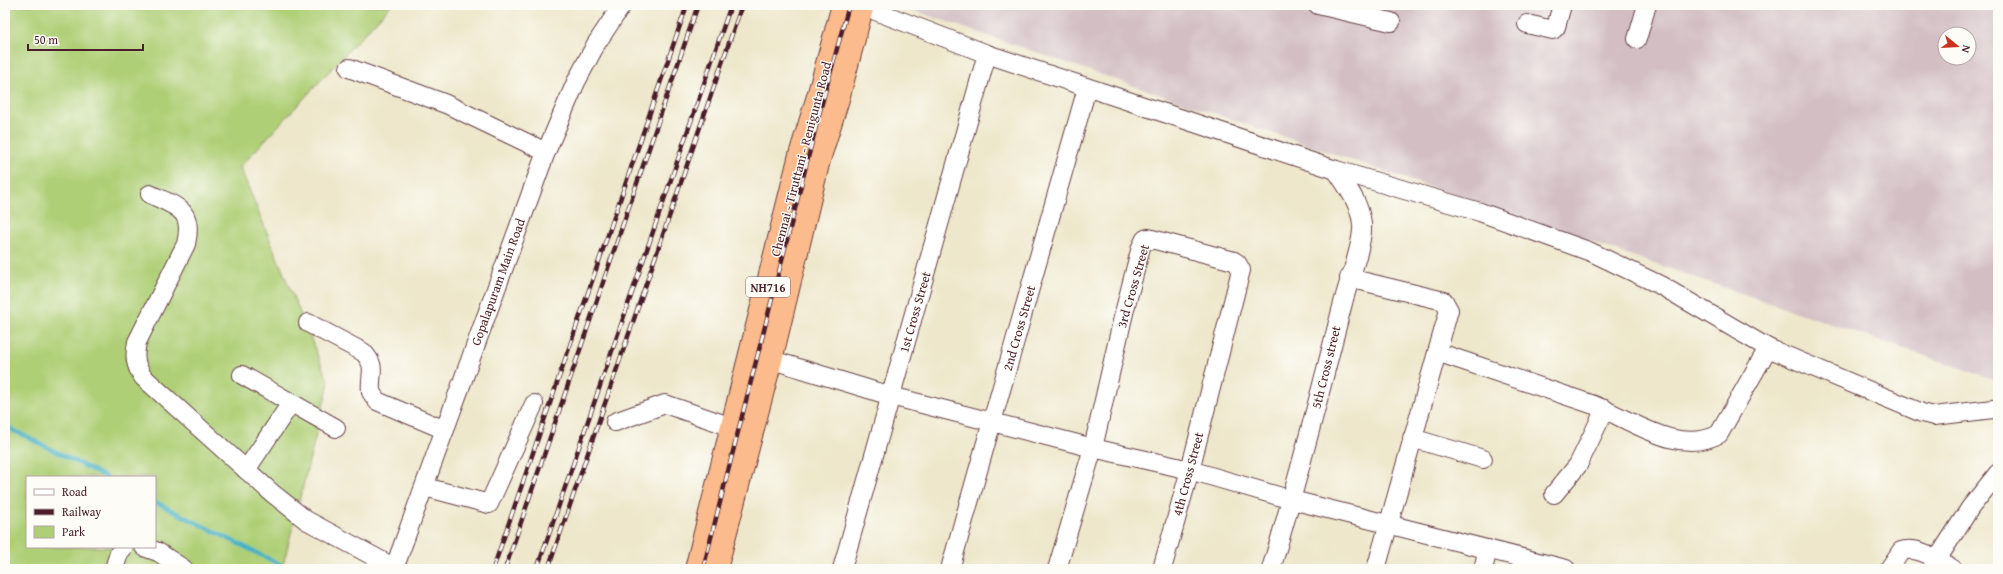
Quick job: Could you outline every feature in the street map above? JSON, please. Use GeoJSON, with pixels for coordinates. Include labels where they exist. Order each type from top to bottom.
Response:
{"type":"FeatureCollection","features":[{"type":"Feature","properties":{"kind":"highway","name":"Chennai - Tiruttani - Renigunta Road"},"geometry":{"type":"LineString","coordinates":[[716,569],[761,356],[800,155],[819,93],[857,5]]}},
{"type":"Feature","properties":{"kind":"highway","name":"Chennai - Tiruttani - Renigunta Road"},"geometry":{"type":"LineString","coordinates":[[696,569],[732,427],[761,356]]}},
{"type":"Feature","properties":{"kind":"street","name":"Gopalapuram Main Road"},"geometry":{"type":"LineString","coordinates":[[394,568],[546,152],[576,82],[596,44],[622,5]]}},
{"type":"Feature","properties":{"kind":"street"},"geometry":{"type":"LineString","coordinates":[[857,5],[987,54],[1087,88],[1336,170],[1480,212],[1592,252],[1660,285],[1768,348],[1922,413],[1934,416],[1993,409],[1998,410]]}},
{"type":"Feature","properties":{"kind":"street"},"geometry":{"type":"LineString","coordinates":[[1318,5],[1391,22]]}},
{"type":"Feature","properties":{"kind":"street"},"geometry":{"type":"LineString","coordinates":[[1527,24],[1553,30],[1556,27],[1562,5]]}},
{"type":"Feature","properties":{"kind":"street"},"geometry":{"type":"LineString","coordinates":[[1637,39],[1647,5]]}},
{"type":"Feature","properties":{"kind":"street","name":"1st Cross Street"},"geometry":{"type":"LineString","coordinates":[[842,569],[987,54]]}},
{"type":"Feature","properties":{"kind":"street"},"geometry":{"type":"LineString","coordinates":[[349,68],[446,104],[546,152]]}},
{"type":"Feature","properties":{"kind":"street","name":"2nd Cross Street"},"geometry":{"type":"LineString","coordinates":[[950,569],[1087,88]]}},
{"type":"Feature","properties":{"kind":"street","name":"5th Cross street"},"geometry":{"type":"LineString","coordinates":[[1271,569],[1292,500],[1360,240],[1362,224],[1355,199],[1336,170]]}},
{"type":"Feature","properties":{"kind":"street"},"geometry":{"type":"LineString","coordinates":[[150,194],[180,209],[189,223],[189,230],[186,244],[137,342],[135,355],[136,367],[143,377],[246,470],[306,520],[394,568]]}},
{"type":"Feature","properties":{"kind":"street","name":"3rd Cross Street"},"geometry":{"type":"LineString","coordinates":[[1093,448],[1124,313],[1145,239],[1152,238],[1234,261],[1240,266],[1241,270],[1214,378]]}},
{"type":"Feature","properties":{"kind":"street"},"geometry":{"type":"LineString","coordinates":[[1349,278],[1444,301],[1449,310],[1376,569]]}},
{"type":"Feature","properties":{"kind":"street"},"geometry":{"type":"LineString","coordinates":[[308,323],[363,352],[368,357],[373,369],[370,392],[377,401],[445,430]]}},
{"type":"Feature","properties":{"kind":"street"},"geometry":{"type":"LineString","coordinates":[[1436,352],[1605,409],[1639,426],[1667,437],[1691,441],[1709,439],[1719,434],[1768,348]]}},
{"type":"Feature","properties":{"kind":"street"},"geometry":{"type":"LineString","coordinates":[[761,356],[891,396],[1093,448],[1190,470],[1387,526],[1488,549],[1566,569]]}},
{"type":"Feature","properties":{"kind":"street"},"geometry":{"type":"LineString","coordinates":[[242,375],[336,428]]}},
{"type":"Feature","properties":{"kind":"street","name":"4th Cross Street"},"geometry":{"type":"LineString","coordinates":[[1162,569],[1214,378]]}},
{"type":"Feature","properties":{"kind":"street"},"geometry":{"type":"LineString","coordinates":[[246,470],[291,403]]}},
{"type":"Feature","properties":{"kind":"street"},"geometry":{"type":"LineString","coordinates":[[424,487],[489,504],[534,404]]}},
{"type":"Feature","properties":{"kind":"street"},"geometry":{"type":"LineString","coordinates":[[615,422],[665,404],[732,427]]}},
{"type":"Feature","properties":{"kind":"street"},"geometry":{"type":"LineString","coordinates":[[1554,494],[1578,465],[1605,409]]}},
{"type":"Feature","properties":{"kind":"street"},"geometry":{"type":"LineString","coordinates":[[1412,438],[1483,459]]}},
{"type":"Feature","properties":{"kind":"street"},"geometry":{"type":"LineString","coordinates":[[1057,569],[1093,448]]}},
{"type":"Feature","properties":{"kind":"street"},"geometry":{"type":"LineString","coordinates":[[1934,564],[1970,508],[1998,473]]}},
{"type":"Feature","properties":{"kind":"street"},"geometry":{"type":"LineString","coordinates":[[114,569],[119,554],[123,548]]}},
{"type":"Feature","properties":{"kind":"street"},"geometry":{"type":"LineString","coordinates":[[147,548],[158,552],[184,569]]}},
{"type":"Feature","properties":{"kind":"street"},"geometry":{"type":"LineString","coordinates":[[1483,569],[1488,549]]}},
{"type":"Feature","properties":{"kind":"street"},"geometry":{"type":"LineString","coordinates":[[1889,569],[1897,555],[1906,549],[1915,549],[1934,564],[1953,569]]}},
{"type":"Feature","properties":{"kind":"shaded area"},"geometry":{"type":"Polygon","coordinates":[[[910,5],[1998,5],[1998,381],[909,9],[910,5]]]}},
{"type":"Feature","properties":{"kind":"green space"},"geometry":{"type":"Polygon","coordinates":[[[5,5],[391,5],[240,167],[329,383],[282,569],[5,569],[5,5]]]}},
{"type":"Feature","properties":{"kind":"waterway"},"geometry":{"type":"LineString","coordinates":[[5,426],[104,476]]}},
{"type":"Feature","properties":{"kind":"waterway"},"geometry":{"type":"LineString","coordinates":[[156,502],[289,569]]}},
{"type":"Feature","properties":{"kind":"railway"},"geometry":{"type":"LineString","coordinates":[[493,569],[687,5]]}},
{"type":"Feature","properties":{"kind":"railway"},"geometry":{"type":"LineString","coordinates":[[505,569],[698,5]]}},
{"type":"Feature","properties":{"kind":"railway"},"geometry":{"type":"LineString","coordinates":[[537,569],[731,5]]}},
{"type":"Feature","properties":{"kind":"railway"},"geometry":{"type":"LineString","coordinates":[[548,569],[742,5]]}},
{"type":"Feature","properties":{"kind":"railway"},"geometry":{"type":"LineString","coordinates":[[703,569],[821,107],[849,5]]}}]}
